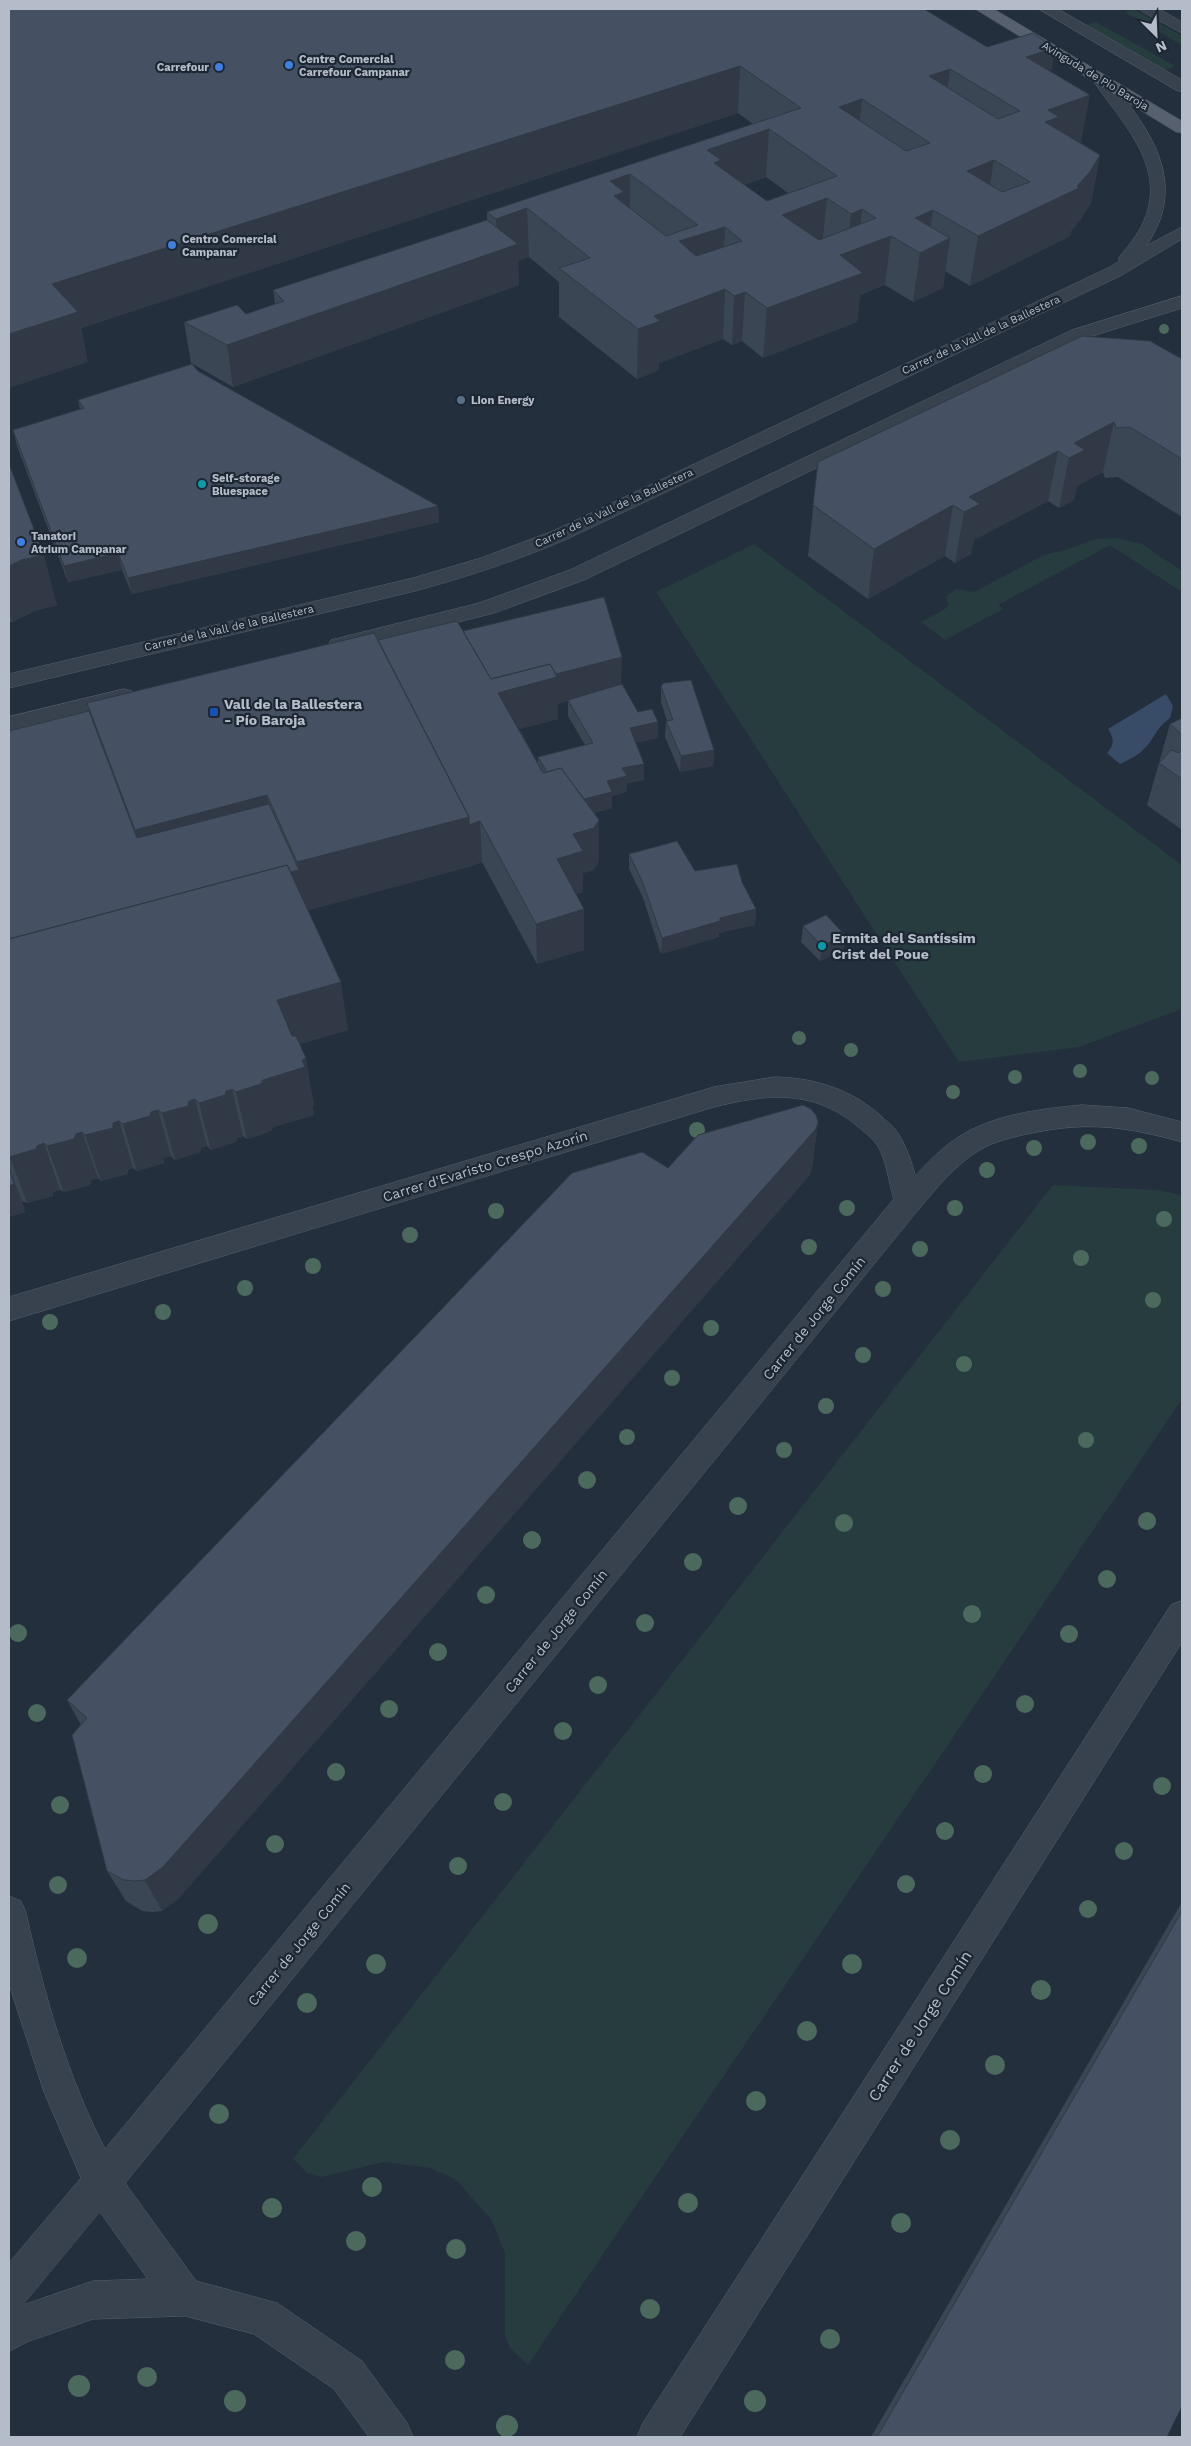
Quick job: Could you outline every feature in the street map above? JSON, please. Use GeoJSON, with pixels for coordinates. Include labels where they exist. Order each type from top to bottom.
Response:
{"type":"FeatureCollection","features":[{"type":"Feature","properties":{"kind":"main road","name":"Avinguda de Pio Baroja"},"geometry":{"type":"LineString","coordinates":[[982,9],[1182,128]]}},
{"type":"Feature","properties":{"kind":"street"},"geometry":{"type":"LineString","coordinates":[[1048,9],[1182,87]]}},
{"type":"Feature","properties":{"kind":"street"},"geometry":{"type":"LineString","coordinates":[[1148,9],[1182,28]]}},
{"type":"Feature","properties":{"kind":"street"},"geometry":{"type":"LineString","coordinates":[[1100,79],[1133,117],[1146,141],[1158,175],[1156,208],[1151,228],[1138,247],[1116,271]]}},
{"type":"Feature","properties":{"kind":"street","name":"Carrer de la Vall de la Ballestera"},"geometry":{"type":"LineString","coordinates":[[9,681],[415,584],[475,568],[519,552],[560,535],[1116,271],[1182,232]]}},
{"type":"Feature","properties":{"kind":"street"},"geometry":{"type":"LineString","coordinates":[[319,649],[486,608],[577,576],[1079,334],[1178,304]]}},
{"type":"Feature","properties":{"kind":"street"},"geometry":{"type":"LineString","coordinates":[[9,724],[144,692]]}},
{"type":"Feature","properties":{"kind":"street","name":"Carrer d'Evaristo Crespo Azorín"},"geometry":{"type":"LineString","coordinates":[[9,1309],[704,1100],[738,1091],[781,1085],[823,1092],[860,1112],[887,1138],[900,1166],[908,1202]]}},
{"type":"Feature","properties":{"kind":"street","name":"Carrer de Jorge Comín"},"geometry":{"type":"LineString","coordinates":[[9,2292],[260,1992],[908,1202],[952,1157],[979,1138],[1034,1122],[1097,1115],[1164,1126],[1182,1132]]}},
{"type":"Feature","properties":{"kind":"street","name":"Carrer de Jorge Comín"},"geometry":{"type":"LineString","coordinates":[[657,2437],[1182,1615]]}},
{"type":"Feature","properties":{"kind":"street"},"geometry":{"type":"LineString","coordinates":[[9,1913],[19,1959],[47,2056],[86,2150],[127,2218],[185,2297]]}},
{"type":"Feature","properties":{"kind":"street"},"geometry":{"type":"LineString","coordinates":[[9,2332],[18,2326],[93,2300],[185,2297],[263,2317],[348,2375],[393,2437]]}},
{"type":"Feature","properties":{"kind":"green space"},"geometry":{"type":"Polygon","coordinates":[[[1134,9],[1182,36],[1182,45],[1124,12],[1134,9]]]}},
{"type":"Feature","properties":{"kind":"green space"},"geometry":{"type":"Polygon","coordinates":[[[1096,22],[1175,66],[1165,70],[1086,25],[1096,22]]]}},
{"type":"Feature","properties":{"kind":"green space"},"geometry":{"type":"Polygon","coordinates":[[[1116,538],[1142,544],[1182,571],[1182,592],[1110,545],[998,605],[1003,609],[945,640],[921,622],[945,609],[948,605],[946,596],[957,589],[974,592],[1044,555],[1096,539],[1116,538]]]}},
{"type":"Feature","properties":{"kind":"green space"},"geometry":{"type":"Polygon","coordinates":[[[754,544],[1182,865],[1182,1009],[1079,1047],[959,1062],[656,592],[754,544]]]}},
{"type":"Feature","properties":{"kind":"green space"},"geometry":{"type":"Polygon","coordinates":[[[1053,1185],[1157,1190],[1182,1195],[1182,1399],[528,2365],[510,2348],[505,2335],[505,2253],[491,2219],[455,2179],[430,2168],[384,2162],[321,2177],[307,2173],[293,2159],[1053,1185]]]}},
{"type":"Feature","properties":{"kind":"water"},"geometry":{"type":"Polygon","coordinates":[[[1166,694],[1173,706],[1170,718],[1161,726],[1144,749],[1120,764],[1107,753],[1113,741],[1108,729],[1166,694]]]}},
{"type":"Feature","properties":{"kind":"building","name":"Centro Comercial Campanar"},"geometry":{"type":"Polygon","coordinates":[[[9,9],[924,9],[987,47],[1033,33],[1055,48],[1026,57],[1090,95],[1048,110],[1059,117],[1045,122],[1100,155],[1090,172],[1077,186],[1079,188],[978,236],[933,210],[915,218],[950,238],[920,253],[891,236],[840,255],[863,273],[767,308],[745,292],[734,296],[725,289],[654,316],[660,321],[638,329],[559,268],[590,258],[527,208],[496,219],[487,212],[801,108],[740,66],[52,284],[78,312],[9,334],[9,9]],[[950,69],[929,76],[998,119],[1020,111],[950,69]],[[862,99],[839,107],[906,151],[930,143],[862,99]],[[769,129],[707,150],[721,160],[714,163],[767,201],[837,176],[769,129]],[[994,160],[967,171],[1002,192],[1030,182],[994,160]],[[630,174],[610,181],[624,192],[614,196],[666,236],[698,225],[630,174]],[[827,198],[782,215],[819,240],[876,218],[862,209],[851,214],[827,198]],[[725,227],[679,241],[696,256],[742,241],[725,227]]]}},
{"type":"Feature","properties":{"kind":"building"},"geometry":{"type":"Polygon","coordinates":[[[487,220],[518,244],[227,345],[184,322],[237,305],[246,314],[284,301],[273,290],[487,220]]]}},
{"type":"Feature","properties":{"kind":"building"},"geometry":{"type":"Polygon","coordinates":[[[1082,336],[1150,341],[1182,359],[1182,459],[1130,427],[1116,428],[1114,422],[1074,443],[1085,450],[1069,458],[1058,451],[969,497],[980,504],[964,512],[953,505],[874,549],[813,505],[818,462],[1082,336]]]}},
{"type":"Feature","properties":{"kind":"building","name":"Self-storage Bluespace"},"geometry":{"type":"Polygon","coordinates":[[[192,364],[198,371],[438,506],[128,578],[118,553],[64,566],[13,430],[84,408],[78,400],[192,364]]]}},
{"type":"Feature","properties":{"kind":"building"},"geometry":{"type":"Polygon","coordinates":[[[9,464],[44,555],[21,560],[9,566],[9,464]]]}},
{"type":"Feature","properties":{"kind":"building"},"geometry":{"type":"Polygon","coordinates":[[[604,597],[622,657],[556,674],[550,664],[491,679],[463,631],[604,597]]]}},
{"type":"Feature","properties":{"kind":"building"},"geometry":{"type":"Polygon","coordinates":[[[457,621],[491,679],[550,664],[557,677],[498,693],[543,773],[561,768],[599,820],[594,828],[573,834],[583,851],[557,859],[584,909],[536,924],[480,821],[469,825],[469,817],[378,640],[457,621]]]}},
{"type":"Feature","properties":{"kind":"building"},"geometry":{"type":"Polygon","coordinates":[[[374,633],[469,817],[297,862],[267,795],[135,830],[87,703],[374,633]]]}},
{"type":"Feature","properties":{"kind":"building"},"geometry":{"type":"Polygon","coordinates":[[[691,680],[714,750],[681,756],[666,721],[673,720],[661,686],[664,683],[691,680]]]}},
{"type":"Feature","properties":{"kind":"building"},"geometry":{"type":"Polygon","coordinates":[[[622,684],[638,712],[652,709],[658,722],[630,728],[644,764],[622,768],[627,776],[607,781],[612,792],[584,799],[561,768],[547,772],[538,757],[593,743],[568,700],[622,684]]]}},
{"type":"Feature","properties":{"kind":"building"},"geometry":{"type":"Polygon","coordinates":[[[89,711],[137,838],[269,804],[299,870],[291,872],[287,865],[9,939],[9,731],[89,711]]]}},
{"type":"Feature","properties":{"kind":"building"},"geometry":{"type":"Polygon","coordinates":[[[1182,718],[1182,735],[1170,724],[1182,718]]]}},
{"type":"Feature","properties":{"kind":"building"},"geometry":{"type":"Polygon","coordinates":[[[1182,749],[1182,779],[1159,763],[1171,750],[1179,753],[1182,749]]]}},
{"type":"Feature","properties":{"kind":"building"},"geometry":{"type":"Polygon","coordinates":[[[677,841],[695,871],[737,864],[742,882],[756,909],[720,918],[720,921],[662,938],[643,883],[629,854],[677,841]]]}},
{"type":"Feature","properties":{"kind":"building"},"geometry":{"type":"Polygon","coordinates":[[[287,865],[341,982],[277,1000],[292,1036],[296,1036],[306,1058],[302,1060],[305,1067],[263,1080],[261,1084],[236,1092],[232,1089],[226,1091],[225,1095],[199,1103],[195,1099],[189,1101],[188,1106],[162,1113],[158,1110],[151,1112],[150,1116],[123,1124],[119,1121],[113,1123],[113,1128],[85,1135],[82,1132],[76,1134],[74,1139],[47,1146],[44,1143],[37,1146],[36,1149],[9,1157],[9,939],[287,865]]]}},
{"type":"Feature","properties":{"kind":"building"},"geometry":{"type":"Polygon","coordinates":[[[826,915],[845,935],[822,946],[803,926],[826,915]]]}},
{"type":"Feature","properties":{"kind":"building"},"geometry":{"type":"Polygon","coordinates":[[[803,1105],[811,1109],[816,1115],[818,1122],[816,1129],[163,1867],[145,1880],[135,1881],[124,1880],[107,1871],[72,1735],[87,1718],[67,1700],[572,1173],[642,1152],[668,1168],[698,1135],[803,1105]]]}},
{"type":"Feature","properties":{"kind":"building"},"geometry":{"type":"Polygon","coordinates":[[[9,1167],[14,1184],[9,1186],[9,1167]]]}},
{"type":"Feature","properties":{"kind":"building"},"geometry":{"type":"Polygon","coordinates":[[[1182,1911],[1182,2406],[1167,2437],[877,2437],[1182,1911]]]}},
{"type":"Feature","properties":{"kind":"place","name":"Centre Comercial Carrefour Campanar"},"geometry":{"type":"Point","coordinates":[289,65]}},
{"type":"Feature","properties":{"kind":"place","name":"Carrefour"},"geometry":{"type":"Point","coordinates":[219,67]}},
{"type":"Feature","properties":{"kind":"place","name":"Centro Comercial Campanar"},"geometry":{"type":"Point","coordinates":[172,245]}},
{"type":"Feature","properties":{"kind":"place","name":"Lion Energy"},"geometry":{"type":"Point","coordinates":[461,400]}},
{"type":"Feature","properties":{"kind":"place","name":"Self-storage Bluespace"},"geometry":{"type":"Point","coordinates":[202,484]}},
{"type":"Feature","properties":{"kind":"place","name":"Tanatori Atrium Campanar"},"geometry":{"type":"Point","coordinates":[21,542]}},
{"type":"Feature","properties":{"kind":"place","name":"Vall de la Ballestera - Pío Baroja"},"geometry":{"type":"Point","coordinates":[214,712]}},
{"type":"Feature","properties":{"kind":"place","name":"Ermita del Santíssim Crist del Poue"},"geometry":{"type":"Point","coordinates":[822,946]}}]}
